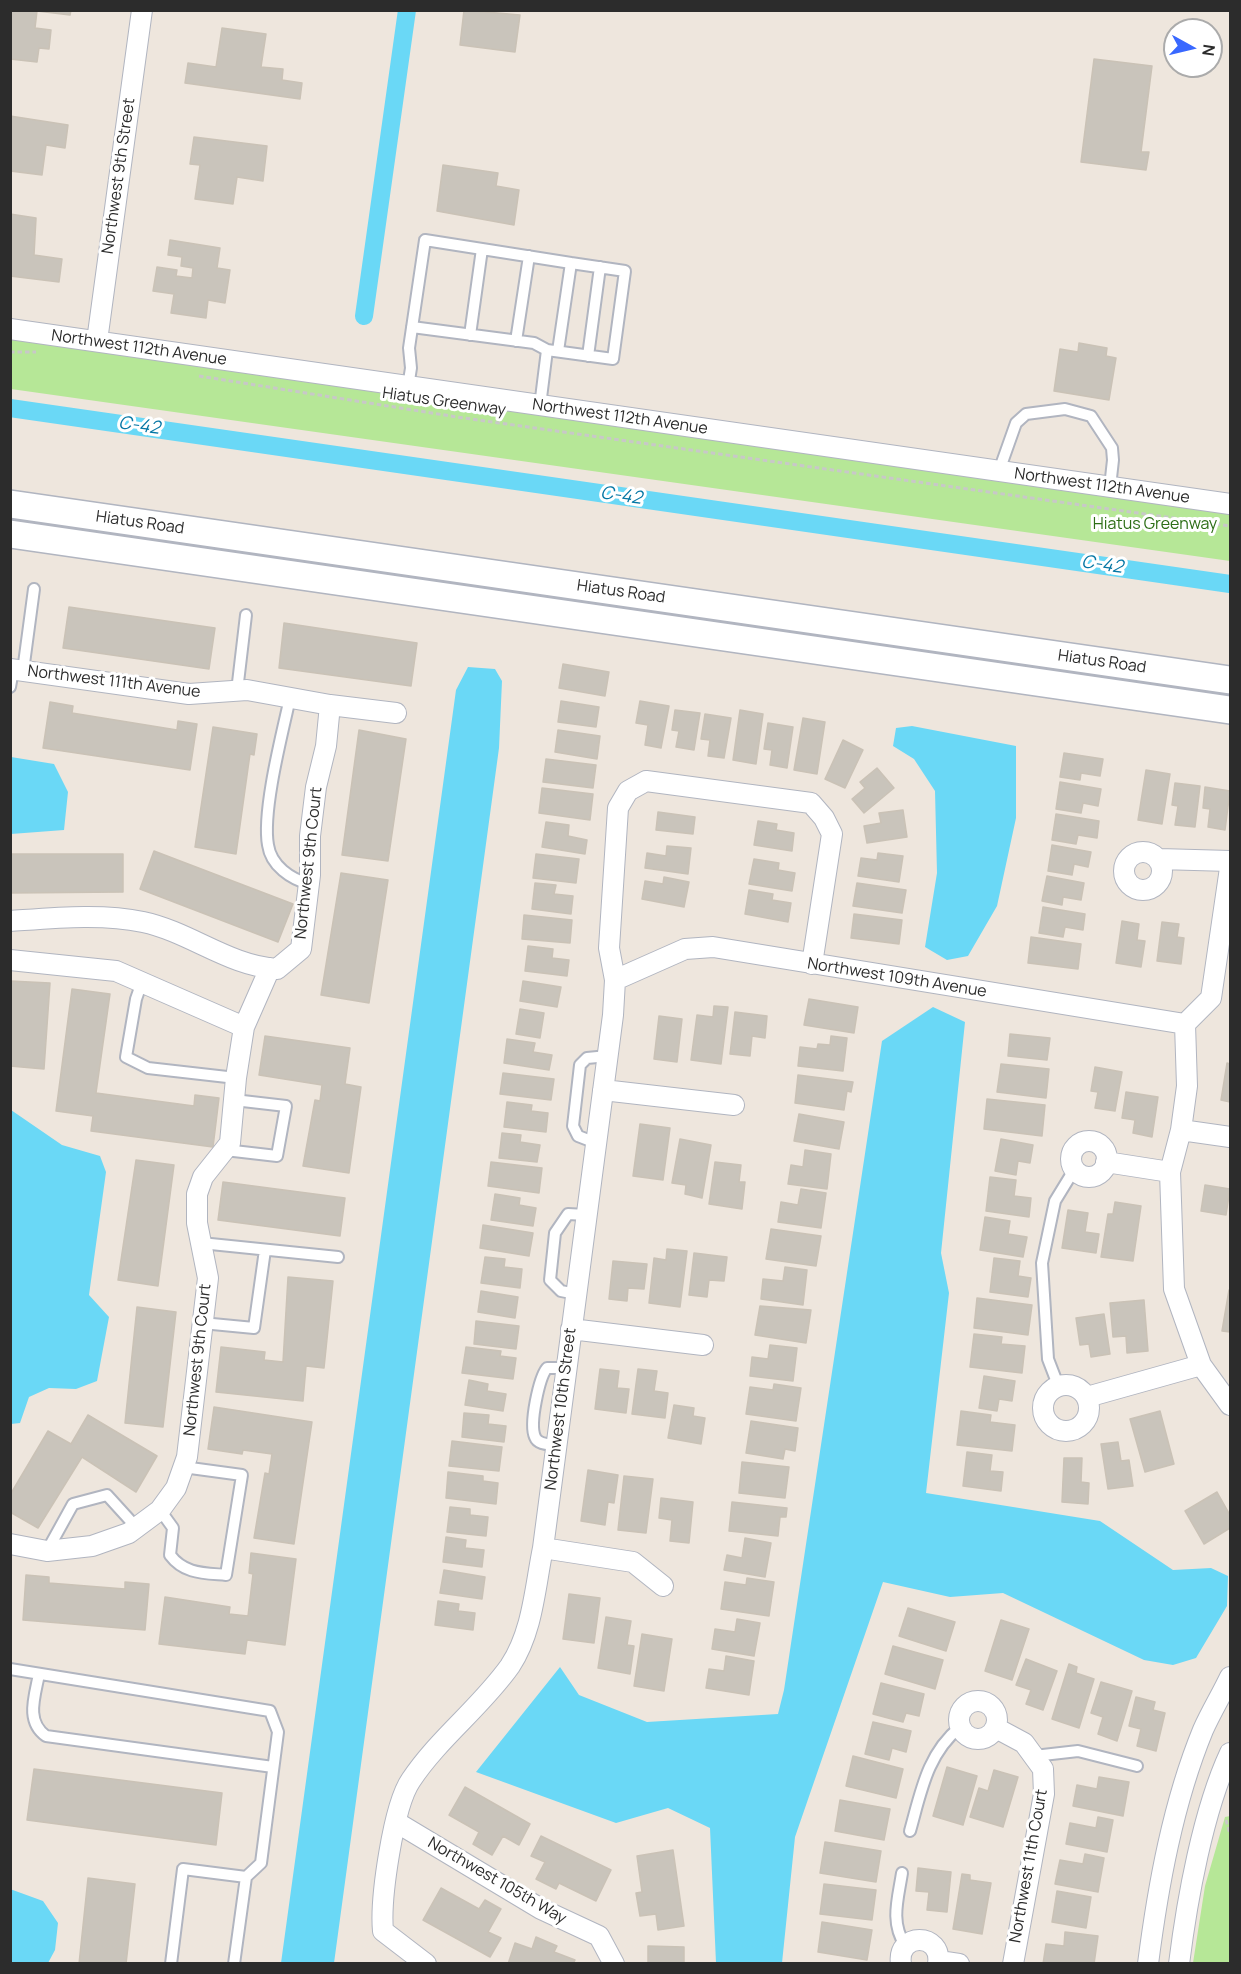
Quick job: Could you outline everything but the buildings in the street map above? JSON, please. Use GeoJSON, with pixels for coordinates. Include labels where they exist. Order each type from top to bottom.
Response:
{"type":"FeatureCollection","features":[{"type":"Feature","properties":{"kind":"main road","name":"Hiatus Road"},"geometry":{"type":"LineString","coordinates":[[10,504],[449,582],[1230,710]]}},
{"type":"Feature","properties":{"kind":"main road","name":"Hiatus Road"},"geometry":{"type":"LineString","coordinates":[[10,534],[449,582],[1230,680]]}},
{"type":"Feature","properties":{"kind":"street","name":"Northwest 9th Street"},"geometry":{"type":"LineString","coordinates":[[97,341],[142,10]]}},
{"type":"Feature","properties":{"kind":"street","name":"Northwest 112th Avenue"},"geometry":{"type":"LineString","coordinates":[[10,329],[1230,504]]}},
{"type":"Feature","properties":{"kind":"street","name":"Northwest 111th Avenue"},"geometry":{"type":"LineString","coordinates":[[14,674],[189,694],[247,690],[330,705],[396,713]]}},
{"type":"Feature","properties":{"kind":"street","name":"Northwest 9th Court"},"geometry":{"type":"LineString","coordinates":[[11,1547],[47,1551],[92,1546],[129,1533],[160,1510],[176,1488],[187,1457],[208,1278],[197,1223],[197,1194],[203,1177],[230,1143],[236,1078],[244,1027],[270,968],[277,969],[301,949],[309,884],[314,797],[326,746],[330,705]]}},
{"type":"Feature","properties":{"kind":"street","name":"Northwest 10th Street"},"geometry":{"type":"LineString","coordinates":[[426,1964],[383,1931],[381,1911],[396,1822],[410,1781],[510,1666],[527,1634],[543,1548],[608,1056],[615,980],[609,948],[618,808],[627,791],[646,781],[811,803],[824,818],[832,834],[812,964]]}},
{"type":"Feature","properties":{"kind":"street"},"geometry":{"type":"LineString","coordinates":[[1159,859],[1230,861]]}},
{"type":"Feature","properties":{"kind":"street"},"geometry":{"type":"LineString","coordinates":[[1230,868],[1211,998],[1185,1024],[1187,1086],[1181,1130],[1170,1172],[1174,1289],[1201,1365],[1230,1405]]}},
{"type":"Feature","properties":{"kind":"street"},"geometry":{"type":"LineString","coordinates":[[10,921],[109,918],[144,922],[254,967],[270,968]]}},
{"type":"Feature","properties":{"kind":"street","name":"Northwest 109th Avenue"},"geometry":{"type":"LineString","coordinates":[[615,980],[685,949],[713,946],[1185,1024]]}},
{"type":"Feature","properties":{"kind":"street"},"geometry":{"type":"LineString","coordinates":[[10,960],[116,971],[244,1027]]}},
{"type":"Feature","properties":{"kind":"street"},"geometry":{"type":"LineString","coordinates":[[603,1090],[735,1105]]}},
{"type":"Feature","properties":{"kind":"street"},"geometry":{"type":"LineString","coordinates":[[1181,1130],[1230,1137]]}},
{"type":"Feature","properties":{"kind":"street"},"geometry":{"type":"LineString","coordinates":[[1087,1142],[1098,1144],[1103,1149],[1106,1162],[1103,1170],[1095,1176],[1084,1177],[1074,1170],[1072,1152],[1076,1147],[1087,1142]]}},
{"type":"Feature","properties":{"kind":"street"},"geometry":{"type":"LineString","coordinates":[[1106,1162],[1170,1172]]}},
{"type":"Feature","properties":{"kind":"street"},"geometry":{"type":"LineString","coordinates":[[571,1329],[703,1345]]}},
{"type":"Feature","properties":{"kind":"street"},"geometry":{"type":"LineString","coordinates":[[1087,1397],[1201,1365]]}},
{"type":"Feature","properties":{"kind":"street"},"geometry":{"type":"LineString","coordinates":[[1069,1384],[1080,1389],[1087,1397],[1089,1408],[1086,1419],[1078,1428],[1068,1431],[1056,1430],[1042,1413],[1043,1401],[1048,1391],[1058,1385],[1069,1384]]}},
{"type":"Feature","properties":{"kind":"street"},"geometry":{"type":"LineString","coordinates":[[543,1548],[633,1562],[663,1586]]}},
{"type":"Feature","properties":{"kind":"street"},"geometry":{"type":"LineString","coordinates":[[1148,1964],[1155,1904],[1182,1792],[1203,1731],[1230,1677]]}},
{"type":"Feature","properties":{"kind":"street"},"geometry":{"type":"LineString","coordinates":[[978,1701],[994,1709],[997,1715],[996,1728],[992,1734],[981,1740],[968,1737],[960,1727],[962,1709],[978,1701]]}},
{"type":"Feature","properties":{"kind":"street"},"geometry":{"type":"LineString","coordinates":[[996,1728],[1024,1743],[1038,1762]]}},
{"type":"Feature","properties":{"kind":"street"},"geometry":{"type":"LineString","coordinates":[[1179,1964],[1185,1915],[1224,1791],[1229,1757],[1194,1761]]}},
{"type":"Feature","properties":{"kind":"street"},"geometry":{"type":"LineString","coordinates":[[1194,1761],[1224,1791]]}},
{"type":"Feature","properties":{"kind":"street","name":"Northwest 11th Court"},"geometry":{"type":"LineString","coordinates":[[1012,1964],[1044,1794],[1038,1762]]}},
{"type":"Feature","properties":{"kind":"street","name":"Northwest 105th Way"},"geometry":{"type":"LineString","coordinates":[[396,1822],[541,1909],[599,1936],[614,1964]]}},
{"type":"Feature","properties":{"kind":"street"},"geometry":{"type":"LineString","coordinates":[[903,1954],[917,1938],[930,1941],[938,1952],[938,1962],[959,1964]]}},
{"type":"Feature","properties":{"kind":"lane"},"geometry":{"type":"LineString","coordinates":[[408,387],[412,327],[425,240],[625,272],[613,359],[552,351],[534,343],[516,340],[412,327]]}},
{"type":"Feature","properties":{"kind":"lane"},"geometry":{"type":"LineString","coordinates":[[470,335],[482,249]]}},
{"type":"Feature","properties":{"kind":"lane"},"geometry":{"type":"LineString","coordinates":[[516,340],[529,256]]}},
{"type":"Feature","properties":{"kind":"lane"},"geometry":{"type":"LineString","coordinates":[[540,406],[571,263]]}},
{"type":"Feature","properties":{"kind":"lane"},"geometry":{"type":"LineString","coordinates":[[588,356],[600,267]]}},
{"type":"Feature","properties":{"kind":"lane"},"geometry":{"type":"LineString","coordinates":[[999,471],[1006,448],[1021,418],[1026,414],[1065,409],[1091,416],[1112,448],[1110,487]]}},
{"type":"Feature","properties":{"kind":"lane"},"geometry":{"type":"LineString","coordinates":[[14,674],[34,589]]}},
{"type":"Feature","properties":{"kind":"lane"},"geometry":{"type":"LineString","coordinates":[[237,691],[246,615]]}},
{"type":"Feature","properties":{"kind":"lane"},"geometry":{"type":"LineString","coordinates":[[290,698],[268,820],[268,847],[279,868],[292,880],[309,884]]}},
{"type":"Feature","properties":{"kind":"lane"},"geometry":{"type":"LineString","coordinates":[[142,982],[136,999],[126,1057],[148,1068],[236,1078]]}},
{"type":"Feature","properties":{"kind":"lane"},"geometry":{"type":"LineString","coordinates":[[596,1143],[578,1136],[573,1126],[580,1065],[587,1059],[608,1056]]}},
{"type":"Feature","properties":{"kind":"lane"},"geometry":{"type":"LineString","coordinates":[[225,1150],[278,1156],[286,1106],[234,1100]]}},
{"type":"Feature","properties":{"kind":"lane"},"geometry":{"type":"LineString","coordinates":[[1058,1385],[1048,1359],[1042,1263],[1054,1201],[1074,1170]]}},
{"type":"Feature","properties":{"kind":"lane"},"geometry":{"type":"LineString","coordinates":[[576,1294],[561,1292],[550,1280],[555,1233],[568,1214],[586,1215]]}},
{"type":"Feature","properties":{"kind":"lane"},"geometry":{"type":"LineString","coordinates":[[201,1243],[338,1257]]}},
{"type":"Feature","properties":{"kind":"lane"},"geometry":{"type":"LineString","coordinates":[[202,1323],[254,1328],[265,1250]]}},
{"type":"Feature","properties":{"kind":"lane"},"geometry":{"type":"LineString","coordinates":[[160,1510],[173,1528],[170,1555],[176,1564],[186,1570],[226,1575],[242,1475],[183,1467]]}},
{"type":"Feature","properties":{"kind":"lane"},"geometry":{"type":"LineString","coordinates":[[47,1551],[73,1504],[107,1494],[136,1528]]}},
{"type":"Feature","properties":{"kind":"lane"},"geometry":{"type":"LineString","coordinates":[[10,1669],[270,1712],[278,1732],[261,1863],[246,1877],[234,1964]]}},
{"type":"Feature","properties":{"kind":"lane"},"geometry":{"type":"LineString","coordinates":[[39,1674],[33,1715],[34,1724],[46,1736],[273,1767]]}},
{"type":"Feature","properties":{"kind":"lane"},"geometry":{"type":"LineString","coordinates":[[910,1831],[928,1765],[948,1738],[960,1727]]}},
{"type":"Feature","properties":{"kind":"lane"},"geometry":{"type":"LineString","coordinates":[[1038,1762],[1078,1751],[1137,1766]]}},
{"type":"Feature","properties":{"kind":"lane"},"geometry":{"type":"LineString","coordinates":[[171,1964],[183,1869],[246,1877]]}},
{"type":"Feature","properties":{"kind":"lane"},"geometry":{"type":"LineString","coordinates":[[902,1874],[897,1932],[903,1954]]}},
{"type":"Feature","properties":{"kind":"path"},"geometry":{"type":"LineString","coordinates":[[10,352],[44,353]]}},
{"type":"Feature","properties":{"kind":"path","name":"Hiatus Greenway"},"geometry":{"type":"LineString","coordinates":[[193,375],[457,417],[1230,526]]}},
{"type":"Feature","properties":{"kind":"path"},"geometry":{"type":"LineString","coordinates":[[1224,1813],[1230,1834]]}},
{"type":"Feature","properties":{"kind":"green space","name":"Hiatus Greenway"},"geometry":{"type":"Polygon","coordinates":[[[11,339],[1230,511],[1230,561],[11,389],[11,339]]]}},
{"type":"Feature","properties":{"kind":"green space"},"geometry":{"type":"Polygon","coordinates":[[[1230,1816],[1230,1963],[1193,1963],[1205,1886],[1225,1817],[1230,1816]]]}},
{"type":"Feature","properties":{"kind":"water"},"geometry":{"type":"Polygon","coordinates":[[[468,667],[495,669],[502,681],[499,748],[334,1963],[281,1963],[456,690],[468,667]]]}},
{"type":"Feature","properties":{"kind":"water"},"geometry":{"type":"Polygon","coordinates":[[[912,726],[1016,746],[1016,818],[997,906],[968,956],[947,960],[925,947],[937,873],[935,791],[914,759],[893,746],[896,728],[912,726]]]}},
{"type":"Feature","properties":{"kind":"water"},"geometry":{"type":"Polygon","coordinates":[[[11,757],[54,764],[68,792],[64,830],[11,834],[11,757]]]}},
{"type":"Feature","properties":{"kind":"water"},"geometry":{"type":"Polygon","coordinates":[[[933,1007],[965,1022],[941,1253],[949,1293],[926,1493],[1100,1521],[1173,1570],[1211,1568],[1228,1576],[1227,1606],[1196,1658],[1173,1665],[1144,1660],[1003,1593],[950,1597],[883,1582],[795,1837],[782,1963],[716,1963],[710,1828],[668,1808],[616,1823],[476,1772],[560,1667],[579,1695],[647,1722],[778,1714],[784,1690],[882,1041],[933,1007]]]}},
{"type":"Feature","properties":{"kind":"water"},"geometry":{"type":"Polygon","coordinates":[[[11,1110],[62,1145],[100,1156],[106,1172],[89,1295],[109,1317],[97,1381],[76,1389],[49,1388],[29,1397],[20,1423],[11,1424],[11,1110]]]}},
{"type":"Feature","properties":{"kind":"water"},"geometry":{"type":"Polygon","coordinates":[[[10,1889],[43,1901],[58,1923],[55,1950],[48,1963],[11,1963],[10,1889]]]}},
{"type":"Feature","properties":{"kind":"waterway"},"geometry":{"type":"LineString","coordinates":[[364,316],[407,10]]}},
{"type":"Feature","properties":{"kind":"waterway","name":"C-42"},"geometry":{"type":"LineString","coordinates":[[10,408],[1230,584]]}}]}
